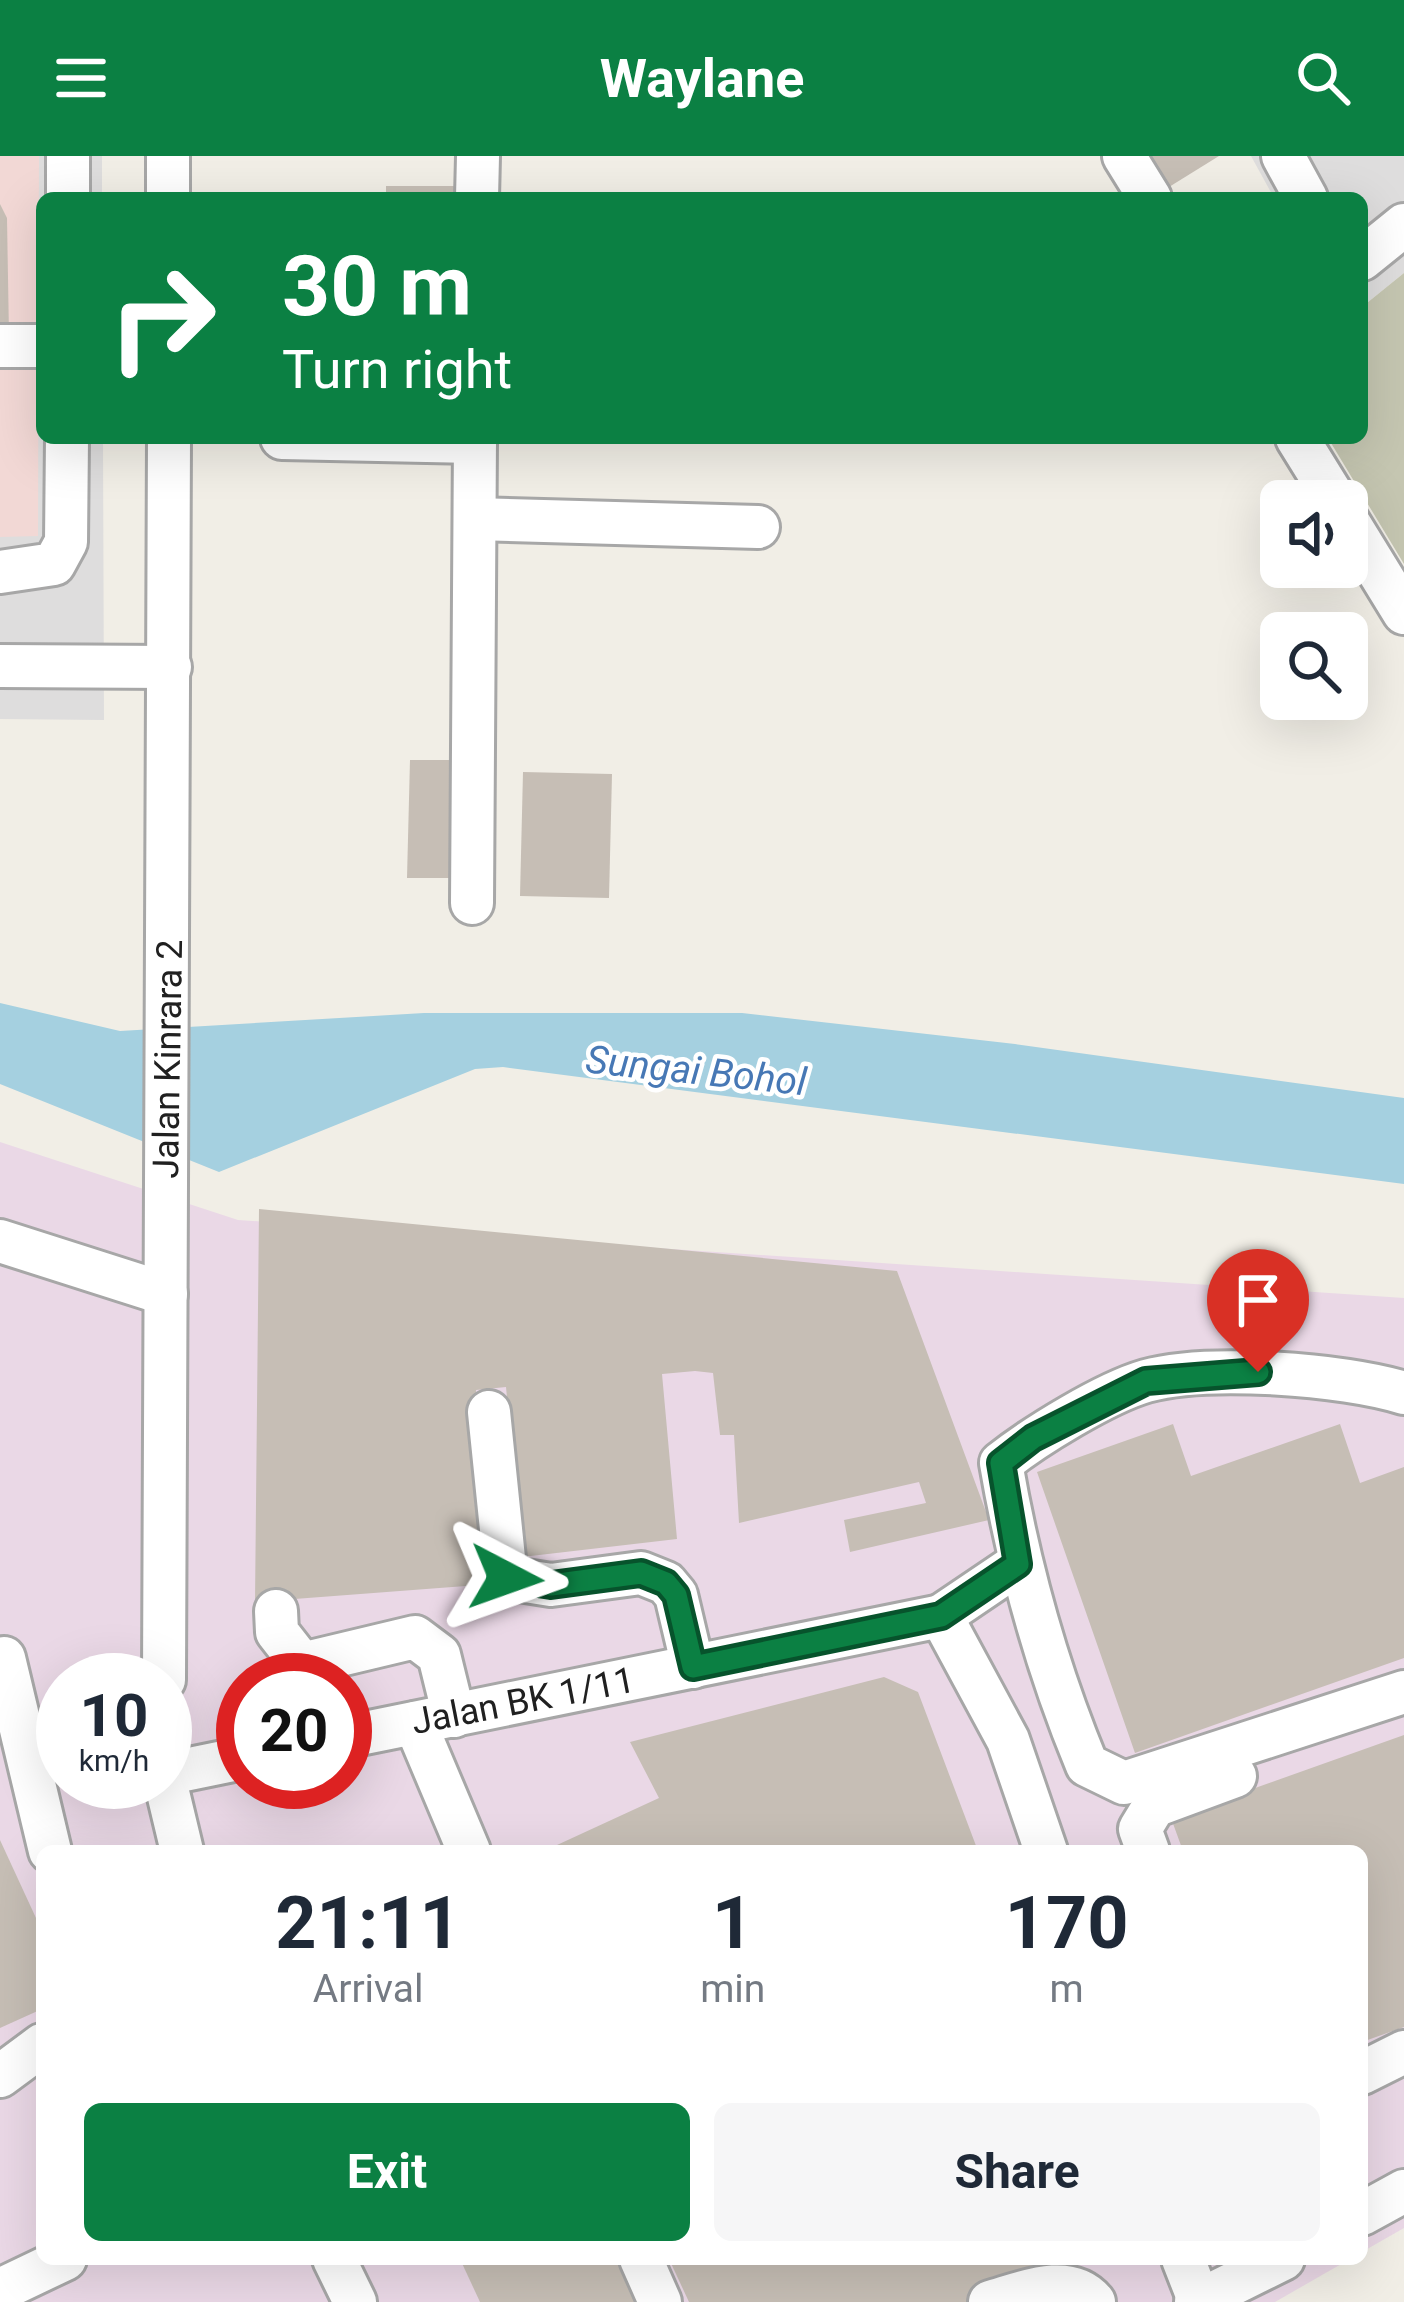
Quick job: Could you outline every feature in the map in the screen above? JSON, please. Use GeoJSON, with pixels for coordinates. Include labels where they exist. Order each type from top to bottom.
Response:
{"type":"FeatureCollection","features":[{"type":"Feature","properties":{"kind":"street"},"geometry":{"type":"LineString","coordinates":[[68,156],[68,192]]}},
{"type":"Feature","properties":{"kind":"street"},"geometry":{"type":"LineString","coordinates":[[168,156],[168,192]]}},
{"type":"Feature","properties":{"kind":"street"},"geometry":{"type":"LineString","coordinates":[[477,192],[478,156]]}},
{"type":"Feature","properties":{"kind":"street"},"geometry":{"type":"LineString","coordinates":[[1124,156],[1146,192]]}},
{"type":"Feature","properties":{"kind":"street"},"geometry":{"type":"LineString","coordinates":[[1283,156],[1303,192]]}},
{"type":"Feature","properties":{"kind":"street"},"geometry":{"type":"LineString","coordinates":[[1368,254],[1404,225]]}},
{"type":"Feature","properties":{"kind":"street"},"geometry":{"type":"LineString","coordinates":[[0,346],[36,346]]}},
{"type":"Feature","properties":{"kind":"street"},"geometry":{"type":"LineString","coordinates":[[0,572],[54,564],[66,542],[67,444]]}},
{"type":"Feature","properties":{"kind":"street","name":"Jalan Kinrara 2"},"geometry":{"type":"LineString","coordinates":[[164,1653],[169,444]]}},
{"type":"Feature","properties":{"kind":"street"},"geometry":{"type":"LineString","coordinates":[[472,903],[475,444]]}},
{"type":"Feature","properties":{"kind":"street"},"geometry":{"type":"LineString","coordinates":[[1301,444],[1323,480]]}},
{"type":"Feature","properties":{"kind":"street"},"geometry":{"type":"LineString","coordinates":[[475,519],[758,526]]}},
{"type":"Feature","properties":{"kind":"street"},"geometry":{"type":"LineString","coordinates":[[1368,554],[1404,613]]}},
{"type":"Feature","properties":{"kind":"street"},"geometry":{"type":"LineString","coordinates":[[0,666],[170,668]]}},
{"type":"Feature","properties":{"kind":"street"},"geometry":{"type":"LineString","coordinates":[[0,1241],[166,1294]]}},
{"type":"Feature","properties":{"kind":"street"},"geometry":{"type":"LineString","coordinates":[[1404,1393],[1378,1384],[1258,1372],[1146,1381],[1033,1438],[1001,1463],[1018,1564],[1087,1765],[1124,1783],[1404,1692]]}},
{"type":"Feature","properties":{"kind":"street"},"geometry":{"type":"LineString","coordinates":[[489,1412],[506,1578],[551,1585],[641,1573],[666,1583],[676,1595],[693,1667]]}},
{"type":"Feature","properties":{"kind":"street"},"geometry":{"type":"LineString","coordinates":[[1018,1564],[941,1616],[1008,1740],[1044,1845]]}},
{"type":"Feature","properties":{"kind":"street"},"geometry":{"type":"LineString","coordinates":[[276,1611],[277,1632],[302,1664],[415,1637],[439,1655],[435,1719],[467,1845]]}},
{"type":"Feature","properties":{"kind":"street","name":"Jalan BK 1/11"},"geometry":{"type":"LineString","coordinates":[[372,1732],[941,1616]]}},
{"type":"Feature","properties":{"kind":"street"},"geometry":{"type":"LineString","coordinates":[[4,1658],[49,1845]]}},
{"type":"Feature","properties":{"kind":"street"},"geometry":{"type":"LineString","coordinates":[[1146,1845],[1140,1829],[1154,1806],[1404,1713]]}},
{"type":"Feature","properties":{"kind":"street"},"geometry":{"type":"LineString","coordinates":[[172,1809],[181,1845]]}},
{"type":"Feature","properties":{"kind":"street"},"geometry":{"type":"LineString","coordinates":[[0,2076],[36,2049]]}},
{"type":"Feature","properties":{"kind":"street"},"geometry":{"type":"LineString","coordinates":[[1368,2070],[1404,2051]]}},
{"type":"Feature","properties":{"kind":"street"},"geometry":{"type":"LineString","coordinates":[[1368,2211],[1404,2191]]}},
{"type":"Feature","properties":{"kind":"street"},"geometry":{"type":"LineString","coordinates":[[0,2290],[52,2265]]}},
{"type":"Feature","properties":{"kind":"street"},"geometry":{"type":"LineString","coordinates":[[337,2265],[355,2302]]}},
{"type":"Feature","properties":{"kind":"street"},"geometry":{"type":"LineString","coordinates":[[644,2265],[660,2302]]}},
{"type":"Feature","properties":{"kind":"street"},"geometry":{"type":"LineString","coordinates":[[1185,2265],[1198,2301],[1270,2265]]}},
{"type":"Feature","properties":{"kind":"street"},"geometry":{"type":"LineString","coordinates":[[990,2302],[1064,2284],[1094,2302]]}},
{"type":"Feature","properties":{"kind":"shaded area"},"geometry":{"type":"Polygon","coordinates":[[[0,156],[102,156],[102,192],[36,192],[36,444],[103,444],[104,720],[0,719],[0,156]]]}},
{"type":"Feature","properties":{"kind":"shaded area"},"geometry":{"type":"Polygon","coordinates":[[[0,156],[39,156],[38,536],[0,537],[0,156]]]}},
{"type":"Feature","properties":{"kind":"shaded area"},"geometry":{"type":"Polygon","coordinates":[[[1251,156],[1404,156],[1404,273],[1368,302],[1368,192],[1271,192],[1251,156]]]}},
{"type":"Feature","properties":{"kind":"shaded area"},"geometry":{"type":"Polygon","coordinates":[[[1404,273],[1404,564],[1368,504],[1368,480],[1353,480],[1332,444],[1368,444],[1368,302],[1404,273]]]}},
{"type":"Feature","properties":{"kind":"shaded area"},"geometry":{"type":"Polygon","coordinates":[[[0,1142],[238,1220],[1404,1298],[1404,2228],[1368,2249],[1368,1845],[36,1845],[36,2265],[1340,2265],[1275,2302],[0,2302],[0,1142]]]}},
{"type":"Feature","properties":{"kind":"water","name":"Sungai Bohol"},"geometry":{"type":"Polygon","coordinates":[[[0,1003],[120,1031],[424,1013],[742,1013],[1015,1044],[1404,1098],[1404,1184],[503,1067],[475,1069],[219,1172],[0,1084],[0,1003]]]}},
{"type":"Feature","properties":{"kind":"building"},"geometry":{"type":"Polygon","coordinates":[[[1150,156],[1219,156],[1169,187],[1150,156]]]}},
{"type":"Feature","properties":{"kind":"building"},"geometry":{"type":"Polygon","coordinates":[[[386,186],[458,186],[458,192],[386,192],[386,186]]]}},
{"type":"Feature","properties":{"kind":"building"},"geometry":{"type":"Polygon","coordinates":[[[0,204],[7,218],[9,337],[0,337],[0,204]]]}},
{"type":"Feature","properties":{"kind":"building"},"geometry":{"type":"Polygon","coordinates":[[[410,760],[453,760],[450,878],[407,878],[410,760]]]}},
{"type":"Feature","properties":{"kind":"building"},"geometry":{"type":"Polygon","coordinates":[[[523,772],[612,774],[609,898],[520,896],[523,772]]]}},
{"type":"Feature","properties":{"kind":"building"},"geometry":{"type":"Polygon","coordinates":[[[259,1209],[897,1271],[989,1520],[850,1552],[844,1520],[926,1503],[919,1482],[739,1523],[734,1435],[720,1435],[713,1373],[695,1371],[662,1374],[677,1539],[522,1557],[506,1387],[476,1390],[492,1584],[255,1602],[259,1209]]]}},
{"type":"Feature","properties":{"kind":"building"},"geometry":{"type":"Polygon","coordinates":[[[1173,1424],[1191,1476],[1340,1424],[1360,1483],[1404,1467],[1404,1658],[1135,1753],[1037,1472],[1173,1424]]]}},
{"type":"Feature","properties":{"kind":"building"},"geometry":{"type":"Polygon","coordinates":[[[884,1677],[918,1692],[976,1845],[557,1845],[659,1798],[630,1742],[884,1677]]]}},
{"type":"Feature","properties":{"kind":"building"},"geometry":{"type":"Polygon","coordinates":[[[1404,1735],[1404,2027],[1368,2040],[1368,1845],[1181,1845],[1171,1818],[1404,1735]]]}},
{"type":"Feature","properties":{"kind":"building"},"geometry":{"type":"Polygon","coordinates":[[[0,1840],[36,1918],[36,2012],[0,2028],[0,1840]]]}},
{"type":"Feature","properties":{"kind":"building"},"geometry":{"type":"Polygon","coordinates":[[[463,2265],[630,2265],[646,2302],[480,2302],[463,2265]]]}},
{"type":"Feature","properties":{"kind":"building"},"geometry":{"type":"Polygon","coordinates":[[[672,2265],[1046,2265],[967,2302],[689,2302],[672,2265]]]}},
{"type":"Feature","properties":{"kind":"route"},"geometry":{"type":"LineString","coordinates":[[506,1578],[551,1585],[641,1573],[666,1583],[676,1595],[693,1667],[941,1616],[1018,1564],[1001,1463],[1033,1438],[1146,1381],[1258,1372]]}}]}
